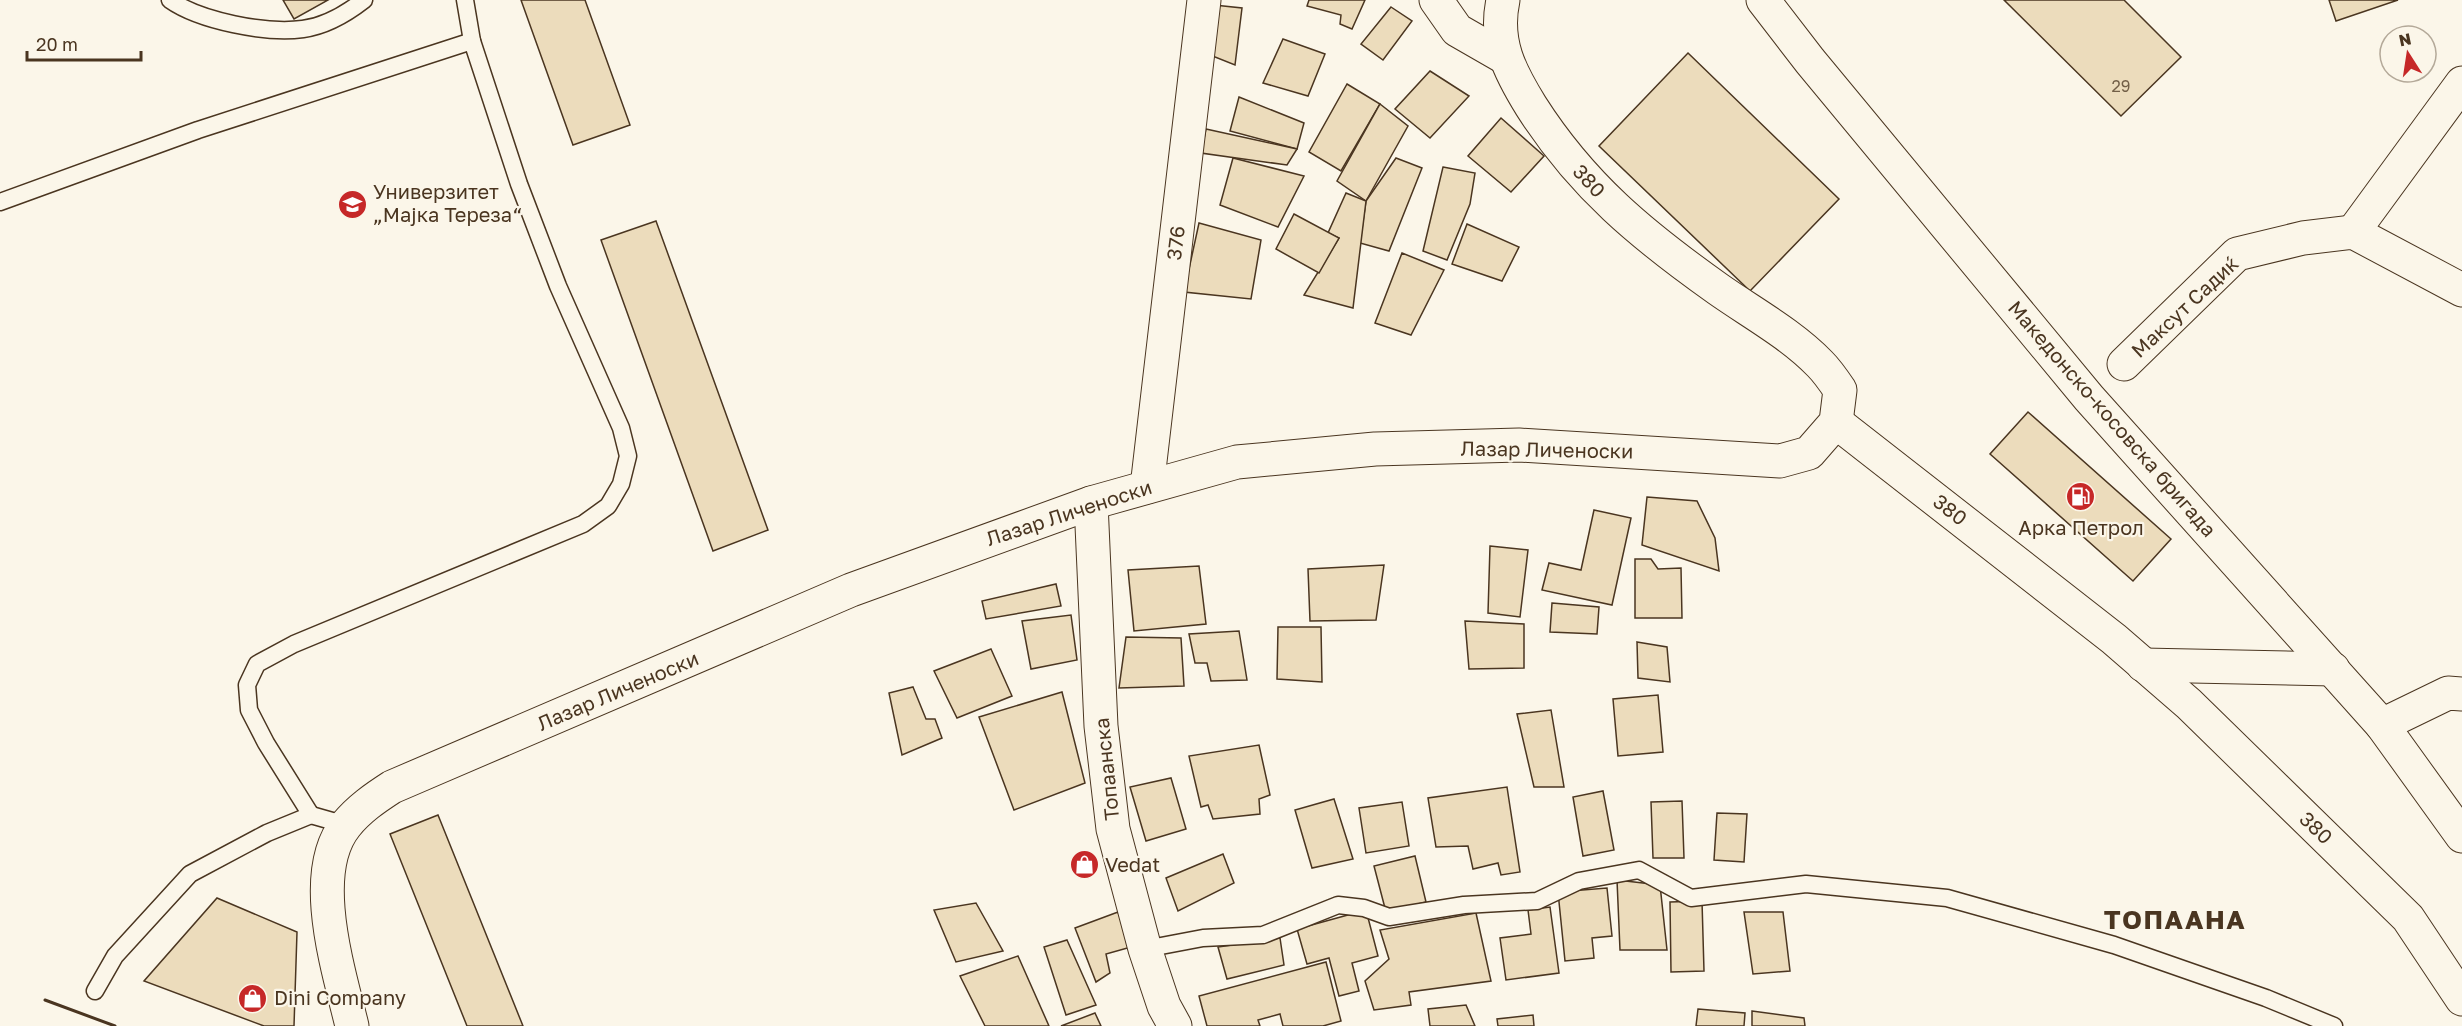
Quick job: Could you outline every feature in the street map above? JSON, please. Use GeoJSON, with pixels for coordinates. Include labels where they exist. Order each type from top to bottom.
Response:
{"type":"FeatureCollection","features":[{"type":"Feature","properties":{"kind":"street","name":"376"},"geometry":{"type":"LineString","coordinates":[[1147,487],[1204,0]]}},
{"type":"Feature","properties":{"kind":"street"},"geometry":{"type":"LineString","coordinates":[[1436,0],[1457,30],[1504,57]]}},
{"type":"Feature","properties":{"kind":"street","name":"380"},"geometry":{"type":"LineString","coordinates":[[1503,0],[1501,22],[1504,57],[1550,135],[1584,178],[1626,218],[1665,249],[1821,364],[1840,390],[1836,422],[1939,501],[2143,664],[2189,704],[2408,918],[2462,999]]}},
{"type":"Feature","properties":{"kind":"street","name":"Македонско-косовска бригада"},"geometry":{"type":"LineString","coordinates":[[1770,7],[2090,398],[2382,725],[2462,836]]}},
{"type":"Feature","properties":{"kind":"street"},"geometry":{"type":"LineString","coordinates":[[2462,83],[2353,232],[2462,290]]}},
{"type":"Feature","properties":{"kind":"street","name":"Максут Садиќ"},"geometry":{"type":"LineString","coordinates":[[2124,364],[2237,254],[2303,238],[2353,232]]}},
{"type":"Feature","properties":{"kind":"street","name":"Лазар Личеноски"},"geometry":{"type":"LineString","coordinates":[[351,1026],[330,926],[327,897],[330,858],[346,825],[372,800],[392,787],[852,590],[1091,502],[1237,462],[1375,449],[1519,445],[1780,461],[1809,453],[1836,422]]}},
{"type":"Feature","properties":{"kind":"street","name":"Топаанска"},"geometry":{"type":"LineString","coordinates":[[1091,502],[1101,726],[1113,829],[1145,949],[1164,1006],[1175,1026]]}},
{"type":"Feature","properties":{"kind":"street"},"geometry":{"type":"LineString","coordinates":[[2143,664],[2333,669]]}},
{"type":"Feature","properties":{"kind":"street"},"geometry":{"type":"LineString","coordinates":[[2382,725],[2448,693],[2462,694]]}},
{"type":"Feature","properties":{"kind":"lane"},"geometry":{"type":"LineString","coordinates":[[170,0],[192,13],[209,18],[239,25],[290,30],[304,29],[338,19],[364,0]]}},
{"type":"Feature","properties":{"kind":"lane"},"geometry":{"type":"LineString","coordinates":[[311,815],[266,743],[249,710],[247,685],[257,664],[294,644],[583,524],[608,506],[621,484],[628,456],[621,428],[558,286],[519,184],[472,42],[465,0]]}},
{"type":"Feature","properties":{"kind":"lane"},"geometry":{"type":"LineString","coordinates":[[0,202],[198,130],[472,42]]}},
{"type":"Feature","properties":{"kind":"lane"},"geometry":{"type":"LineString","coordinates":[[95,990],[115,956],[190,874],[267,832],[311,815],[346,825]]}},
{"type":"Feature","properties":{"kind":"lane"},"geometry":{"type":"LineString","coordinates":[[1145,949],[1203,938],[1263,935],[1338,904],[1364,908],[1389,917],[1464,905],[1537,901],[1579,881],[1639,870],[1690,898],[1806,884],[1947,898],[2115,945],[2266,998],[2334,1026]]}},
{"type":"Feature","properties":{"kind":"building"},"geometry":{"type":"Polygon","coordinates":[[[283,0],[328,0],[294,19],[283,0]]]}},
{"type":"Feature","properties":{"kind":"building"},"geometry":{"type":"Polygon","coordinates":[[[521,0],[585,0],[630,125],[573,145],[521,0]]]}},
{"type":"Feature","properties":{"kind":"building"},"geometry":{"type":"Polygon","coordinates":[[[1309,0],[1365,0],[1352,29],[1340,24],[1341,15],[1307,6],[1309,0]]]}},
{"type":"Feature","properties":{"kind":"building"},"geometry":{"type":"Polygon","coordinates":[[[2004,0],[2124,0],[2181,57],[2121,116],[2004,0]]]}},
{"type":"Feature","properties":{"kind":"building"},"geometry":{"type":"Polygon","coordinates":[[[2329,0],[2398,0],[2336,21],[2329,0]]]}},
{"type":"Feature","properties":{"kind":"building"},"geometry":{"type":"Polygon","coordinates":[[[1214,5],[1242,8],[1235,65],[1210,55],[1214,5]]]}},
{"type":"Feature","properties":{"kind":"building"},"geometry":{"type":"Polygon","coordinates":[[[1391,7],[1412,21],[1383,60],[1361,44],[1391,7]]]}},
{"type":"Feature","properties":{"kind":"building"},"geometry":{"type":"Polygon","coordinates":[[[1283,39],[1325,54],[1308,96],[1263,83],[1283,39]]]}},
{"type":"Feature","properties":{"kind":"building"},"geometry":{"type":"Polygon","coordinates":[[[1688,53],[1839,199],[1750,291],[1599,146],[1688,53]]]}},
{"type":"Feature","properties":{"kind":"building"},"geometry":{"type":"Polygon","coordinates":[[[1430,71],[1469,96],[1430,138],[1395,109],[1430,71]]]}},
{"type":"Feature","properties":{"kind":"building"},"geometry":{"type":"Polygon","coordinates":[[[1347,84],[1380,104],[1341,171],[1309,152],[1347,84]]]}},
{"type":"Feature","properties":{"kind":"building"},"geometry":{"type":"Polygon","coordinates":[[[1239,97],[1304,123],[1297,149],[1230,131],[1239,97]]]}},
{"type":"Feature","properties":{"kind":"building"},"geometry":{"type":"Polygon","coordinates":[[[1380,104],[1408,126],[1366,201],[1337,181],[1380,104]]]}},
{"type":"Feature","properties":{"kind":"building"},"geometry":{"type":"Polygon","coordinates":[[[1501,118],[1544,156],[1511,192],[1468,156],[1501,118]]]}},
{"type":"Feature","properties":{"kind":"building"},"geometry":{"type":"Polygon","coordinates":[[[1206,129],[1297,149],[1287,165],[1201,153],[1206,129]]]}},
{"type":"Feature","properties":{"kind":"building"},"geometry":{"type":"Polygon","coordinates":[[[1233,158],[1304,176],[1278,227],[1220,205],[1233,158]]]}},
{"type":"Feature","properties":{"kind":"building"},"geometry":{"type":"Polygon","coordinates":[[[1396,158],[1422,168],[1389,251],[1360,243],[1366,201],[1396,158]]]}},
{"type":"Feature","properties":{"kind":"building"},"geometry":{"type":"Polygon","coordinates":[[[1443,167],[1475,173],[1470,204],[1447,260],[1423,251],[1443,167]]]}},
{"type":"Feature","properties":{"kind":"building"},"geometry":{"type":"Polygon","coordinates":[[[1346,193],[1366,201],[1353,308],[1304,295],[1339,238],[1328,233],[1346,193]]]}},
{"type":"Feature","properties":{"kind":"building"},"geometry":{"type":"Polygon","coordinates":[[[1294,214],[1339,238],[1319,273],[1276,249],[1294,214]]]}},
{"type":"Feature","properties":{"kind":"building"},"geometry":{"type":"Polygon","coordinates":[[[656,221],[768,530],[713,551],[601,240],[656,221]]]}},
{"type":"Feature","properties":{"kind":"building"},"geometry":{"type":"Polygon","coordinates":[[[1199,223],[1261,240],[1251,299],[1184,292],[1199,223]]]}},
{"type":"Feature","properties":{"kind":"building"},"geometry":{"type":"Polygon","coordinates":[[[1467,224],[1519,247],[1502,281],[1452,264],[1467,224]]]}},
{"type":"Feature","properties":{"kind":"building"},"geometry":{"type":"Polygon","coordinates":[[[1402,253],[1444,270],[1411,335],[1375,323],[1402,253]]]}},
{"type":"Feature","properties":{"kind":"building","name":"Арка Петрол"},"geometry":{"type":"Polygon","coordinates":[[[2028,412],[2171,539],[2133,581],[1990,454],[2028,412]]]}},
{"type":"Feature","properties":{"kind":"building"},"geometry":{"type":"Polygon","coordinates":[[[1647,497],[1697,501],[1715,538],[1719,571],[1642,545],[1647,497]]]}},
{"type":"Feature","properties":{"kind":"building"},"geometry":{"type":"Polygon","coordinates":[[[1594,510],[1631,518],[1612,605],[1542,590],[1549,563],[1581,570],[1594,510]]]}},
{"type":"Feature","properties":{"kind":"building"},"geometry":{"type":"Polygon","coordinates":[[[1490,546],[1528,550],[1520,617],[1488,613],[1490,546]]]}},
{"type":"Feature","properties":{"kind":"building"},"geometry":{"type":"Polygon","coordinates":[[[1635,559],[1651,559],[1658,569],[1681,568],[1682,618],[1635,618],[1635,559]]]}},
{"type":"Feature","properties":{"kind":"building"},"geometry":{"type":"Polygon","coordinates":[[[1384,565],[1376,620],[1310,621],[1308,569],[1384,565]]]}},
{"type":"Feature","properties":{"kind":"building"},"geometry":{"type":"Polygon","coordinates":[[[1199,566],[1206,624],[1134,631],[1128,570],[1199,566]]]}},
{"type":"Feature","properties":{"kind":"building"},"geometry":{"type":"Polygon","coordinates":[[[1056,584],[1061,606],[986,619],[982,601],[1056,584]]]}},
{"type":"Feature","properties":{"kind":"building"},"geometry":{"type":"Polygon","coordinates":[[[1552,603],[1599,607],[1597,634],[1550,632],[1552,603]]]}},
{"type":"Feature","properties":{"kind":"building"},"geometry":{"type":"Polygon","coordinates":[[[1071,615],[1077,660],[1031,669],[1022,621],[1071,615]]]}},
{"type":"Feature","properties":{"kind":"building"},"geometry":{"type":"Polygon","coordinates":[[[1465,621],[1524,624],[1524,668],[1469,669],[1465,621]]]}},
{"type":"Feature","properties":{"kind":"building"},"geometry":{"type":"Polygon","coordinates":[[[1278,627],[1321,627],[1322,682],[1277,679],[1278,627]]]}},
{"type":"Feature","properties":{"kind":"building"},"geometry":{"type":"Polygon","coordinates":[[[1239,631],[1247,680],[1211,681],[1207,663],[1195,663],[1189,634],[1239,631]]]}},
{"type":"Feature","properties":{"kind":"building"},"geometry":{"type":"Polygon","coordinates":[[[1126,637],[1181,638],[1184,686],[1119,688],[1126,637]]]}},
{"type":"Feature","properties":{"kind":"building"},"geometry":{"type":"Polygon","coordinates":[[[1637,642],[1667,647],[1670,682],[1638,678],[1637,642]]]}},
{"type":"Feature","properties":{"kind":"building"},"geometry":{"type":"Polygon","coordinates":[[[991,649],[1012,696],[957,718],[934,671],[991,649]]]}},
{"type":"Feature","properties":{"kind":"building"},"geometry":{"type":"Polygon","coordinates":[[[913,687],[926,719],[935,719],[942,738],[902,755],[889,693],[913,687]]]}},
{"type":"Feature","properties":{"kind":"building"},"geometry":{"type":"Polygon","coordinates":[[[1062,692],[1085,783],[1014,810],[979,717],[1062,692]]]}},
{"type":"Feature","properties":{"kind":"building"},"geometry":{"type":"Polygon","coordinates":[[[1658,695],[1663,752],[1618,756],[1613,699],[1658,695]]]}},
{"type":"Feature","properties":{"kind":"building"},"geometry":{"type":"Polygon","coordinates":[[[1551,710],[1564,787],[1534,787],[1517,714],[1551,710]]]}},
{"type":"Feature","properties":{"kind":"building"},"geometry":{"type":"Polygon","coordinates":[[[1259,745],[1270,795],[1259,799],[1260,814],[1213,819],[1208,805],[1201,807],[1189,756],[1259,745]]]}},
{"type":"Feature","properties":{"kind":"building"},"geometry":{"type":"Polygon","coordinates":[[[1171,778],[1186,829],[1146,841],[1130,787],[1171,778]]]}},
{"type":"Feature","properties":{"kind":"building"},"geometry":{"type":"Polygon","coordinates":[[[1507,787],[1520,872],[1501,875],[1498,863],[1473,869],[1468,846],[1436,847],[1428,798],[1507,787]]]}},
{"type":"Feature","properties":{"kind":"building"},"geometry":{"type":"Polygon","coordinates":[[[1603,791],[1614,850],[1583,856],[1573,797],[1603,791]]]}},
{"type":"Feature","properties":{"kind":"building"},"geometry":{"type":"Polygon","coordinates":[[[1334,799],[1353,859],[1312,868],[1295,810],[1334,799]]]}},
{"type":"Feature","properties":{"kind":"building"},"geometry":{"type":"Polygon","coordinates":[[[1682,801],[1684,858],[1653,858],[1651,802],[1682,801]]]}},
{"type":"Feature","properties":{"kind":"building"},"geometry":{"type":"Polygon","coordinates":[[[1402,802],[1409,846],[1366,853],[1359,808],[1402,802]]]}},
{"type":"Feature","properties":{"kind":"building"},"geometry":{"type":"Polygon","coordinates":[[[1717,813],[1747,814],[1744,862],[1714,860],[1717,813]]]}},
{"type":"Feature","properties":{"kind":"building"},"geometry":{"type":"Polygon","coordinates":[[[438,815],[523,1026],[467,1026],[390,834],[438,815]]]}},
{"type":"Feature","properties":{"kind":"building"},"geometry":{"type":"Polygon","coordinates":[[[1223,854],[1234,883],[1178,911],[1166,878],[1223,854]]]}},
{"type":"Feature","properties":{"kind":"building"},"geometry":{"type":"Polygon","coordinates":[[[1415,856],[1426,902],[1386,912],[1374,866],[1415,856]]]}},
{"type":"Feature","properties":{"kind":"building"},"geometry":{"type":"Polygon","coordinates":[[[1617,880],[1660,885],[1667,950],[1620,950],[1617,880]]]}},
{"type":"Feature","properties":{"kind":"building"},"geometry":{"type":"Polygon","coordinates":[[[1607,888],[1612,936],[1592,938],[1594,958],[1565,961],[1558,892],[1607,888]]]}},
{"type":"Feature","properties":{"kind":"building"},"geometry":{"type":"Polygon","coordinates":[[[217,898],[297,932],[294,1026],[264,1026],[144,981],[217,898]]]}},
{"type":"Feature","properties":{"kind":"building"},"geometry":{"type":"Polygon","coordinates":[[[1702,901],[1704,971],[1671,972],[1670,902],[1702,901]]]}},
{"type":"Feature","properties":{"kind":"building"},"geometry":{"type":"Polygon","coordinates":[[[976,903],[1003,951],[956,962],[934,910],[976,903]]]}},
{"type":"Feature","properties":{"kind":"building"},"geometry":{"type":"Polygon","coordinates":[[[1550,907],[1559,973],[1506,980],[1500,938],[1531,934],[1528,910],[1550,907]]]}},
{"type":"Feature","properties":{"kind":"building"},"geometry":{"type":"Polygon","coordinates":[[[1366,910],[1378,956],[1352,963],[1359,991],[1339,996],[1329,958],[1307,964],[1297,929],[1366,910]]]}},
{"type":"Feature","properties":{"kind":"building"},"geometry":{"type":"Polygon","coordinates":[[[1118,912],[1131,947],[1106,954],[1110,973],[1096,982],[1075,928],[1118,912]]]}},
{"type":"Feature","properties":{"kind":"building"},"geometry":{"type":"Polygon","coordinates":[[[1744,912],[1783,912],[1790,971],[1753,974],[1744,912]]]}},
{"type":"Feature","properties":{"kind":"building"},"geometry":{"type":"Polygon","coordinates":[[[1476,913],[1491,981],[1409,992],[1411,1005],[1374,1010],[1365,981],[1389,959],[1380,930],[1476,913]]]}},
{"type":"Feature","properties":{"kind":"building"},"geometry":{"type":"Polygon","coordinates":[[[1280,938],[1284,965],[1227,979],[1218,947],[1280,938]]]}},
{"type":"Feature","properties":{"kind":"building"},"geometry":{"type":"Polygon","coordinates":[[[1067,940],[1096,1005],[1066,1015],[1044,947],[1067,940]]]}},
{"type":"Feature","properties":{"kind":"building"},"geometry":{"type":"Polygon","coordinates":[[[1018,956],[1049,1026],[985,1026],[960,976],[1018,956]]]}},
{"type":"Feature","properties":{"kind":"building"},"geometry":{"type":"Polygon","coordinates":[[[1326,962],[1341,1021],[1323,1026],[1283,1026],[1280,1014],[1258,1020],[1260,1026],[1207,1026],[1199,996],[1326,962]]]}},
{"type":"Feature","properties":{"kind":"building"},"geometry":{"type":"Polygon","coordinates":[[[1466,1005],[1475,1026],[1430,1026],[1428,1009],[1466,1005]]]}},
{"type":"Feature","properties":{"kind":"building"},"geometry":{"type":"Polygon","coordinates":[[[1698,1009],[1745,1013],[1744,1026],[1696,1026],[1698,1009]]]}},
{"type":"Feature","properties":{"kind":"building"},"geometry":{"type":"Polygon","coordinates":[[[1752,1011],[1804,1018],[1805,1026],[1752,1026],[1752,1011]]]}},
{"type":"Feature","properties":{"kind":"building"},"geometry":{"type":"Polygon","coordinates":[[[1095,1013],[1101,1026],[1061,1026],[1095,1013]]]}},
{"type":"Feature","properties":{"kind":"building"},"geometry":{"type":"Polygon","coordinates":[[[1533,1015],[1534,1026],[1498,1026],[1497,1019],[1533,1015]]]}},
{"type":"Feature","properties":{"kind":"wall"},"geometry":{"type":"LineString","coordinates":[[45,1000],[115,1026]]}},
{"type":"Feature","properties":{"kind":"place","name":"Универзитет „Мајка Тереза“"},"geometry":{"type":"Point","coordinates":[352,204]}},
{"type":"Feature","properties":{"kind":"place","name":"Арка Петрол"},"geometry":{"type":"Point","coordinates":[2081,497]}},
{"type":"Feature","properties":{"kind":"place","name":"Vedat"},"geometry":{"type":"Point","coordinates":[1084,865]}},
{"type":"Feature","properties":{"kind":"place","name":"Dini Company"},"geometry":{"type":"Point","coordinates":[253,998]}},
{"type":"Feature","properties":{"kind":"district","name":"ТОПААНА"},"geometry":{"type":"Point","coordinates":[2175,920]}}]}
